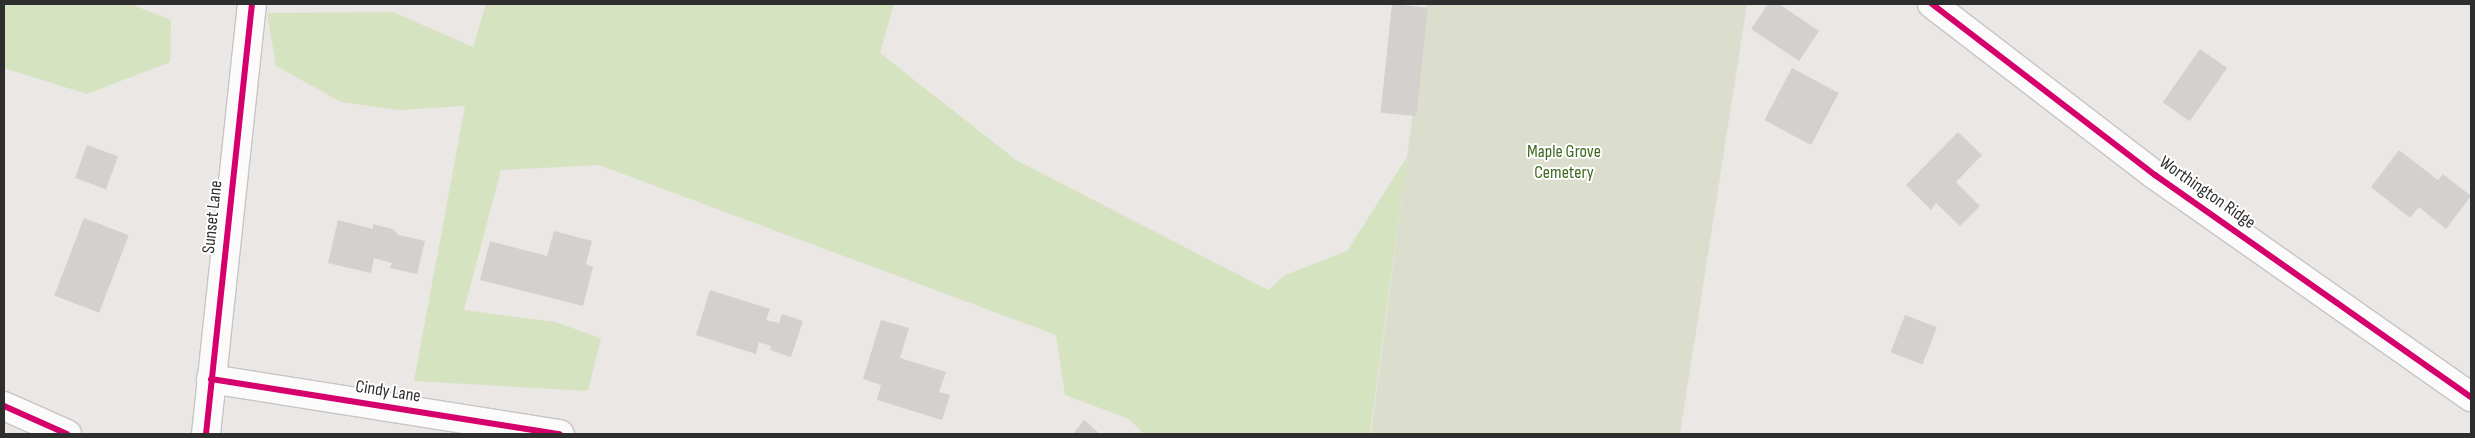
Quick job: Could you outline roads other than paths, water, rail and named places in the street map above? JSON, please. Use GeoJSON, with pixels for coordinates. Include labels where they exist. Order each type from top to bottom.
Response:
{"type":"FeatureCollection","features":[{"type":"Feature","properties":{"kind":"street","name":"Sunset Lane"},"geometry":{"type":"LineString","coordinates":[[206,434],[252,4]]}},
{"type":"Feature","properties":{"kind":"street","name":"Worthington Ridge"},"geometry":{"type":"LineString","coordinates":[[1932,4],[2155,175],[2471,397]]}},
{"type":"Feature","properties":{"kind":"street","name":"Cindy Lane"},"geometry":{"type":"LineString","coordinates":[[211,379],[560,434]]}},
{"type":"Feature","properties":{"kind":"street"},"geometry":{"type":"LineString","coordinates":[[4,406],[67,434]]}},
{"type":"Feature","properties":{"kind":"park label","name":"Maple Grove Cemetery"},"geometry":{"type":"Point","coordinates":[1564,163]}}]}
